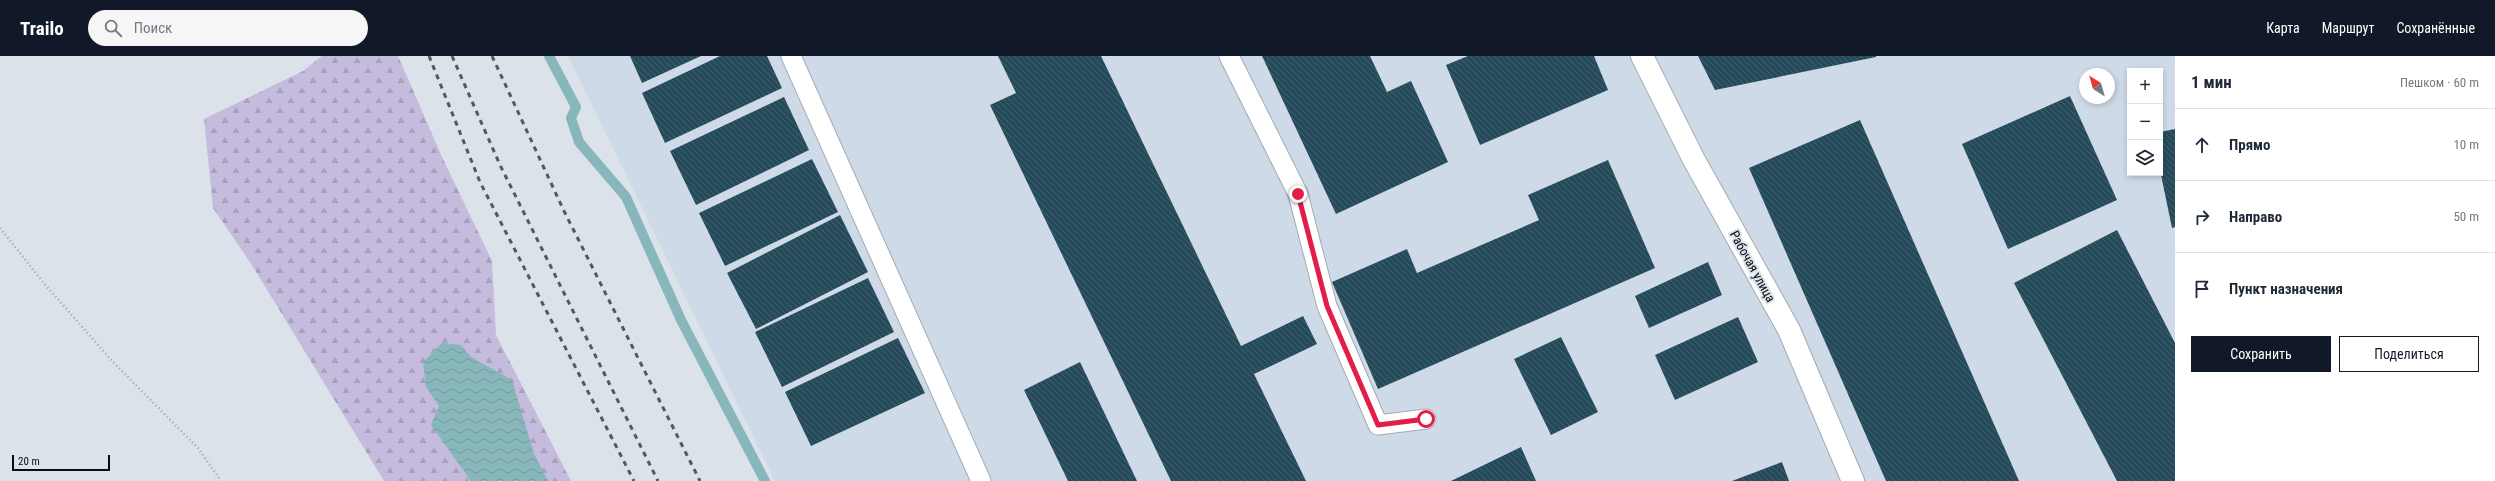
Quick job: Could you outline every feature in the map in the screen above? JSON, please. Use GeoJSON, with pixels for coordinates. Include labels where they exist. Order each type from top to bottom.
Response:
{"type":"FeatureCollection","features":[{"type":"Feature","properties":{"kind":"street","name":"Рабочая улица"},"geometry":{"type":"LineString","coordinates":[[1642,56],[1694,160],[1789,330],[1853,481]]}},
{"type":"Feature","properties":{"kind":"lane"},"geometry":{"type":"LineString","coordinates":[[791,56],[981,481]]}},
{"type":"Feature","properties":{"kind":"lane"},"geometry":{"type":"LineString","coordinates":[[1229,56],[1298,194],[1327,306],[1378,425],[1426,419]]}},
{"type":"Feature","properties":{"kind":"path"},"geometry":{"type":"LineString","coordinates":[[0,228],[47,287],[114,363],[198,448],[221,481]]}},
{"type":"Feature","properties":{"kind":"shaded area"},"geometry":{"type":"Polygon","coordinates":[[[568,56],[2175,56],[2175,481],[775,481],[568,56]]]}},
{"type":"Feature","properties":{"kind":"green space"},"geometry":{"type":"Polygon","coordinates":[[[322,56],[398,56],[443,159],[492,261],[496,335],[571,481],[384,481],[250,262],[213,208],[204,119],[303,71],[322,56]]]}},
{"type":"Feature","properties":{"kind":"water"},"geometry":{"type":"Polygon","coordinates":[[[442,343],[461,345],[471,357],[512,380],[534,454],[548,481],[471,481],[431,425],[439,406],[426,387],[423,362],[442,343]]]}},
{"type":"Feature","properties":{"kind":"building"},"geometry":{"type":"Polygon","coordinates":[[[630,56],[701,56],[642,83],[630,56]]]}},
{"type":"Feature","properties":{"kind":"building"},"geometry":{"type":"Polygon","coordinates":[[[720,56],[767,56],[782,88],[665,143],[642,93],[720,56]]]}},
{"type":"Feature","properties":{"kind":"building"},"geometry":{"type":"Polygon","coordinates":[[[998,56],[1101,56],[1241,346],[1303,316],[1317,344],[1254,374],[1306,481],[1171,481],[990,105],[1016,93],[998,56]]]}},
{"type":"Feature","properties":{"kind":"building"},"geometry":{"type":"Polygon","coordinates":[[[1262,56],[1370,56],[1387,92],[1411,81],[1448,162],[1336,214],[1262,56]]]}},
{"type":"Feature","properties":{"kind":"building"},"geometry":{"type":"Polygon","coordinates":[[[1468,56],[1594,56],[1608,90],[1480,145],[1446,65],[1468,56]]]}},
{"type":"Feature","properties":{"kind":"building"},"geometry":{"type":"Polygon","coordinates":[[[1698,56],[1876,56],[1876,57],[1715,90],[1698,56]]]}},
{"type":"Feature","properties":{"kind":"building"},"geometry":{"type":"Polygon","coordinates":[[[2070,96],[2117,200],[2008,249],[1962,144],[2070,96]]]}},
{"type":"Feature","properties":{"kind":"building"},"geometry":{"type":"Polygon","coordinates":[[[784,97],[809,150],[696,205],[670,151],[784,97]]]}},
{"type":"Feature","properties":{"kind":"building"},"geometry":{"type":"Polygon","coordinates":[[[1860,120],[2019,481],[1886,481],[1749,168],[1860,120]]]}},
{"type":"Feature","properties":{"kind":"building"},"geometry":{"type":"Polygon","coordinates":[[[2175,129],[2175,227],[2172,228],[2161,176],[2163,176],[2163,131],[2175,129]]]}},
{"type":"Feature","properties":{"kind":"building"},"geometry":{"type":"Polygon","coordinates":[[[812,159],[838,212],[725,266],[699,213],[812,159]]]}},
{"type":"Feature","properties":{"kind":"building"},"geometry":{"type":"Polygon","coordinates":[[[1608,160],[1655,268],[1378,389],[1332,282],[1407,249],[1417,273],[1539,220],[1528,195],[1608,160]]]}},
{"type":"Feature","properties":{"kind":"building"},"geometry":{"type":"Polygon","coordinates":[[[840,215],[868,272],[756,329],[727,273],[840,215]]]}},
{"type":"Feature","properties":{"kind":"building"},"geometry":{"type":"Polygon","coordinates":[[[2117,230],[2175,343],[2175,481],[2117,481],[2014,283],[2117,230]]]}},
{"type":"Feature","properties":{"kind":"building"},"geometry":{"type":"Polygon","coordinates":[[[1708,262],[1722,295],[1649,328],[1635,296],[1708,262]]]}},
{"type":"Feature","properties":{"kind":"building"},"geometry":{"type":"Polygon","coordinates":[[[868,278],[894,332],[782,387],[755,332],[868,278]]]}},
{"type":"Feature","properties":{"kind":"building"},"geometry":{"type":"Polygon","coordinates":[[[1738,317],[1758,362],[1675,400],[1655,355],[1738,317]]]}},
{"type":"Feature","properties":{"kind":"building"},"geometry":{"type":"Polygon","coordinates":[[[1561,337],[1598,412],[1551,435],[1514,359],[1561,337]]]}},
{"type":"Feature","properties":{"kind":"building"},"geometry":{"type":"Polygon","coordinates":[[[898,338],[925,393],[811,446],[785,392],[898,338]]]}},
{"type":"Feature","properties":{"kind":"building"},"geometry":{"type":"Polygon","coordinates":[[[1080,362],[1137,481],[1068,481],[1024,390],[1080,362]]]}},
{"type":"Feature","properties":{"kind":"building"},"geometry":{"type":"Polygon","coordinates":[[[1521,447],[1536,481],[1451,481],[1521,447]]]}},
{"type":"Feature","properties":{"kind":"building"},"geometry":{"type":"Polygon","coordinates":[[[1782,462],[1789,481],[1732,481],[1782,462]]]}},
{"type":"Feature","properties":{"kind":"waterway"},"geometry":{"type":"LineString","coordinates":[[549,56],[576,107],[571,118],[579,142],[626,197],[681,320],[765,481]]}},
{"type":"Feature","properties":{"kind":"railway"},"geometry":{"type":"LineString","coordinates":[[429,56],[480,182],[634,481]]}},
{"type":"Feature","properties":{"kind":"railway"},"geometry":{"type":"LineString","coordinates":[[452,56],[500,165],[658,481]]}},
{"type":"Feature","properties":{"kind":"railway"},"geometry":{"type":"LineString","coordinates":[[492,56],[564,211],[700,481]]}},
{"type":"Feature","properties":{"kind":"route"},"geometry":{"type":"LineString","coordinates":[[1298,194],[1327,306],[1378,425],[1426,419]]}}]}
